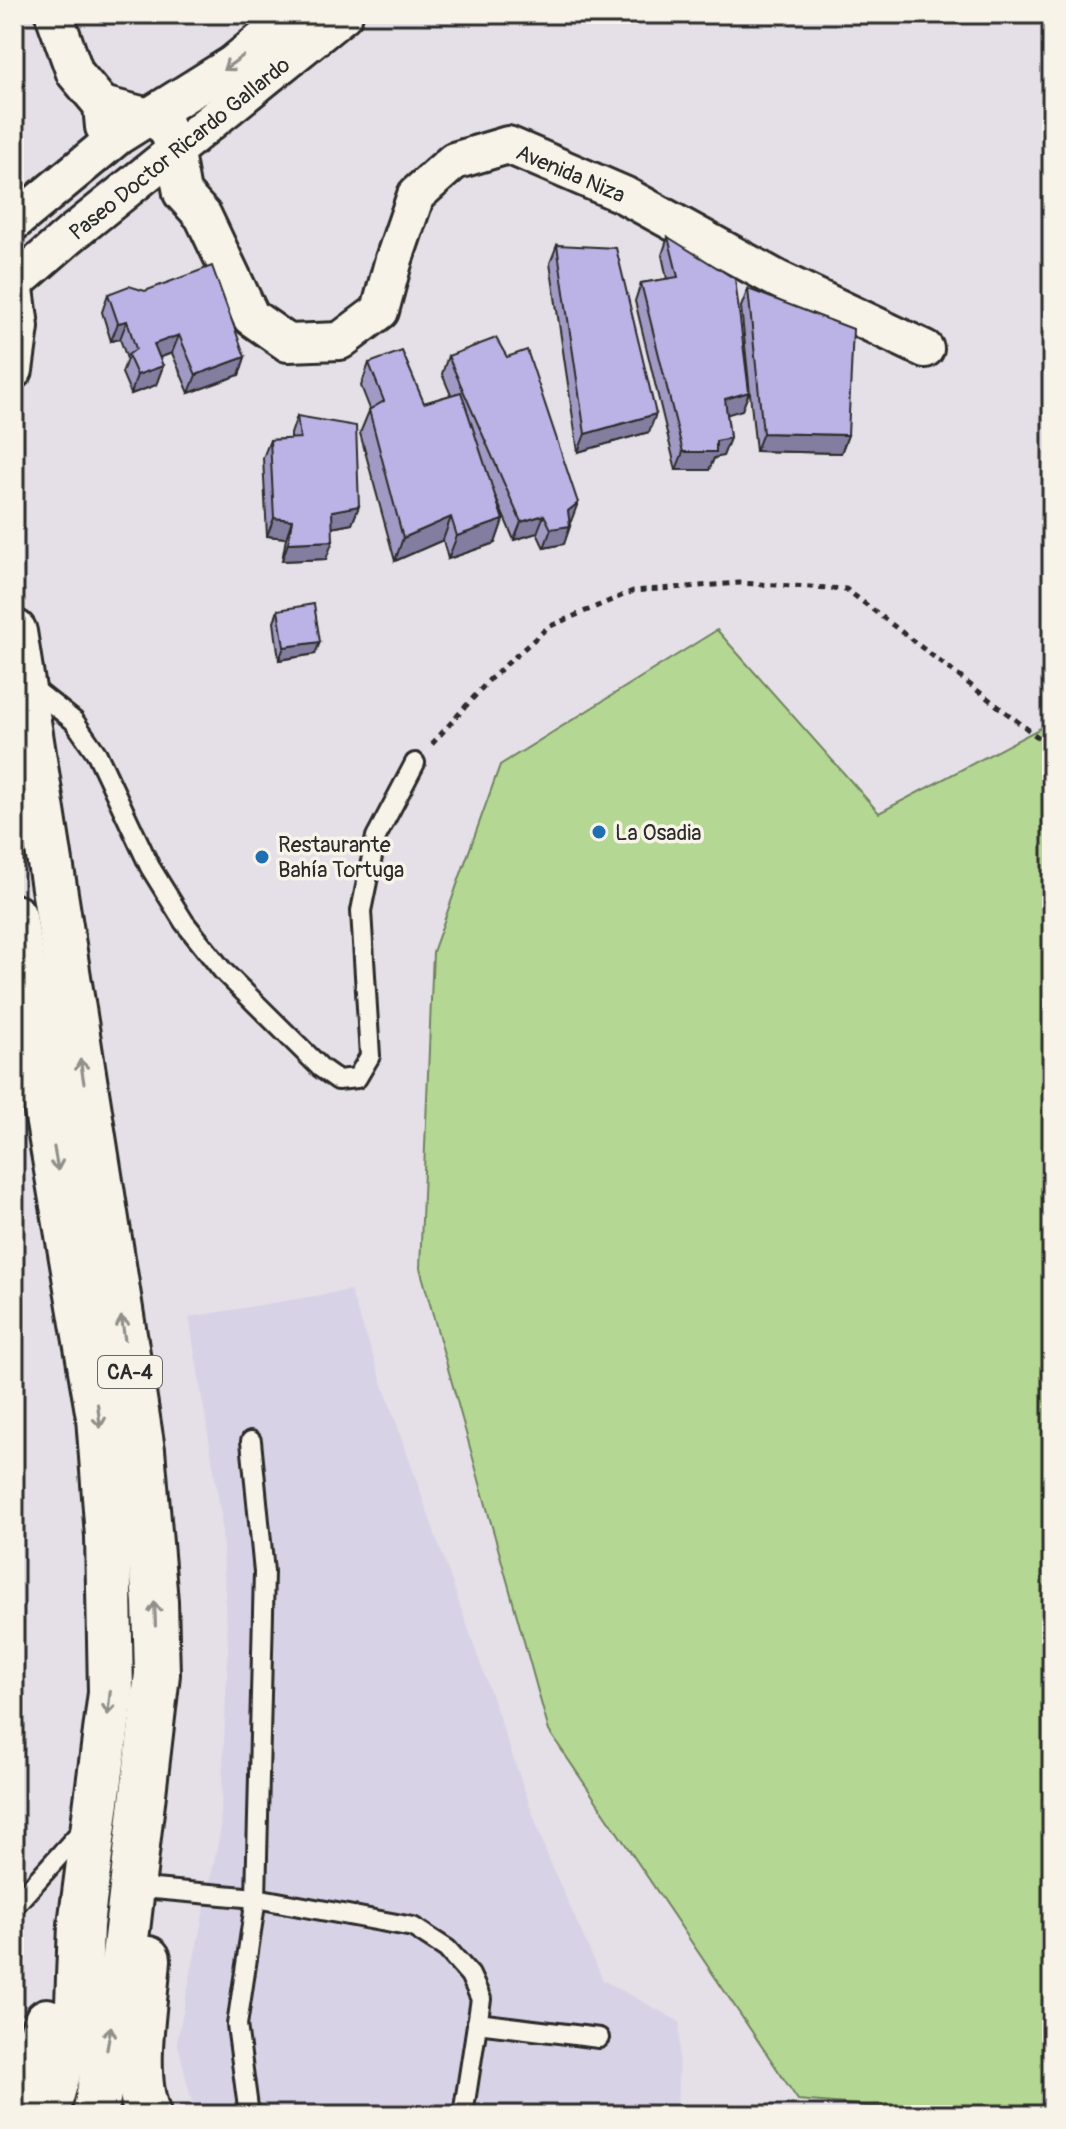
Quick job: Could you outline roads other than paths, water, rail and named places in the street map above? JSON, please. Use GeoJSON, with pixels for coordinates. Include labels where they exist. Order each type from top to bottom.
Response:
{"type":"FeatureCollection","features":[{"type":"Feature","properties":{"kind":"highway","name":"CA-4"},"geometry":{"type":"LineString","coordinates":[[14,632],[142,1450],[155,1602],[157,1674],[124,1956],[95,2115]]}},
{"type":"Feature","properties":{"kind":"highway","name":"CA-4"},"geometry":{"type":"LineString","coordinates":[[14,917],[99,1417],[108,1536],[111,1693],[81,1925],[14,2102]]}},
{"type":"Feature","properties":{"kind":"highway"},"geometry":{"type":"LineString","coordinates":[[148,2115],[142,2098],[140,2071],[154,1889],[157,1674]]}},
{"type":"Feature","properties":{"kind":"highway"},"geometry":{"type":"LineString","coordinates":[[46,2115],[78,2004],[81,1925]]}},
{"type":"Feature","properties":{"kind":"street"},"geometry":{"type":"LineString","coordinates":[[54,14],[75,73],[102,105],[106,146],[113,165],[140,180],[182,193]]}},
{"type":"Feature","properties":{"kind":"street","name":"Paseo Doctor Ricardo Gallardo"},"geometry":{"type":"LineString","coordinates":[[14,222],[106,146],[233,64],[294,14]]}},
{"type":"Feature","properties":{"kind":"street","name":"Paseo Doctor Ricardo Gallardo"},"geometry":{"type":"LineString","coordinates":[[14,370],[20,327],[14,282],[344,14]]}},
{"type":"Feature","properties":{"kind":"street"},"geometry":{"type":"LineString","coordinates":[[102,105],[149,117]]}},
{"type":"Feature","properties":{"kind":"street","name":"Avenida Niza"},"geometry":{"type":"LineString","coordinates":[[149,117],[165,126],[173,142],[182,193],[203,216],[251,317],[288,343],[340,341],[380,311],[416,195],[454,161],[508,145],[624,195],[777,279],[925,349]]}},
{"type":"Feature","properties":{"kind":"lane"},"geometry":{"type":"LineString","coordinates":[[21,679],[74,721],[97,754],[150,867],[184,922],[223,971],[321,1068],[338,1080],[357,1078],[370,1056],[361,911],[376,837],[415,763]]}},
{"type":"Feature","properties":{"kind":"lane"},"geometry":{"type":"LineString","coordinates":[[249,2115],[237,2025],[256,1898],[264,1572],[251,1441]]}},
{"type":"Feature","properties":{"kind":"lane"},"geometry":{"type":"LineString","coordinates":[[14,1906],[94,1817]]}},
{"type":"Feature","properties":{"kind":"lane"},"geometry":{"type":"LineString","coordinates":[[154,1889],[256,1898],[413,1927],[447,1949],[470,1975],[481,1999],[463,2115]]}},
{"type":"Feature","properties":{"kind":"lane"},"geometry":{"type":"LineString","coordinates":[[477,2023],[599,2038]]}},
{"type":"Feature","properties":{"kind":"place","name":"La Osadia"},"geometry":{"type":"Point","coordinates":[599,832]}},
{"type":"Feature","properties":{"kind":"place","name":"Restaurante Bahía Tortuga"},"geometry":{"type":"Point","coordinates":[262,857]}}]}
